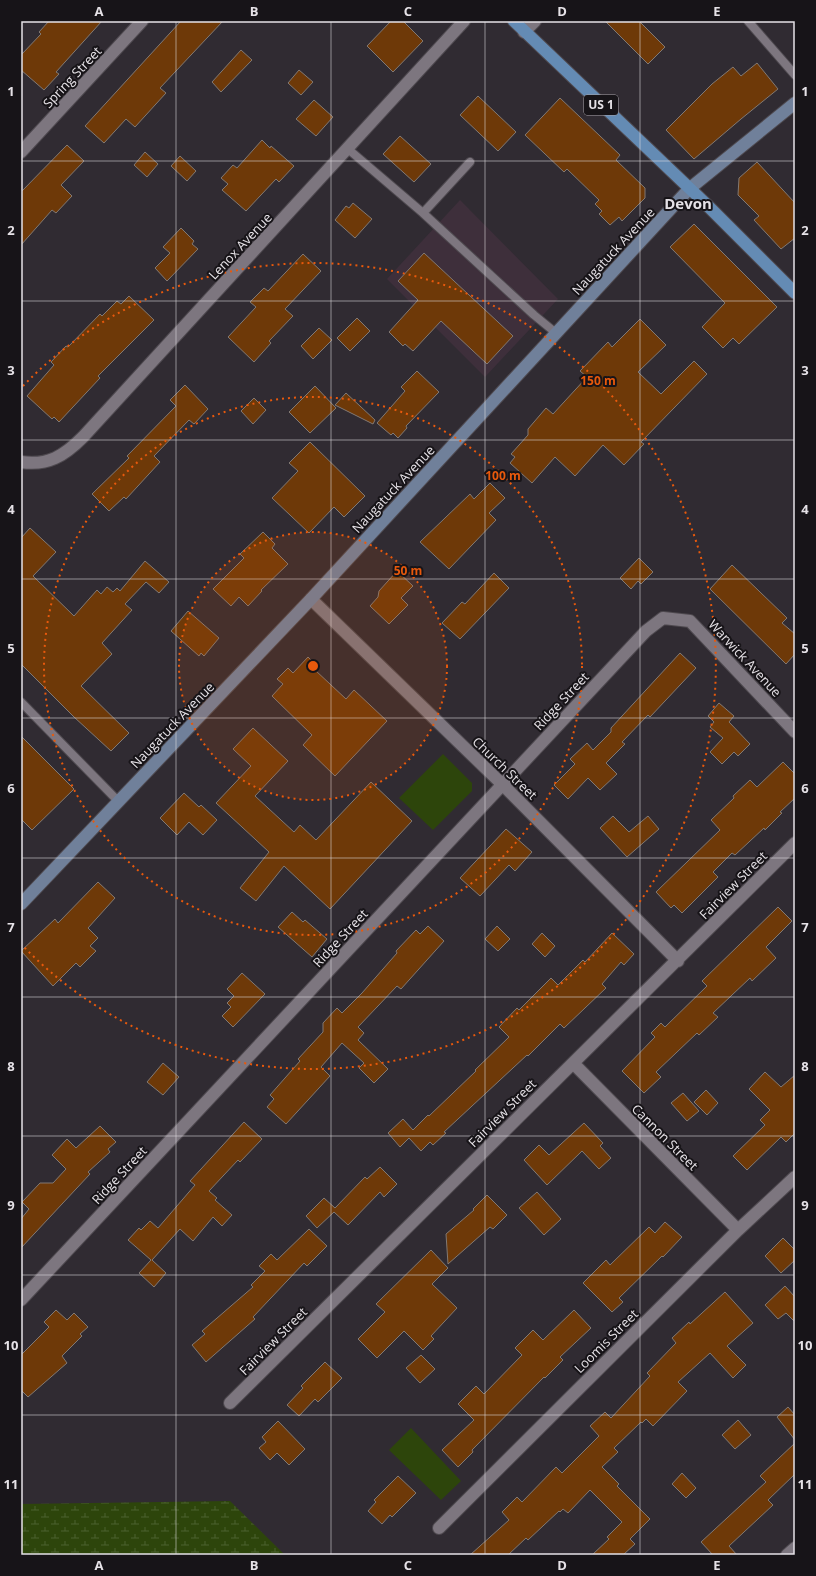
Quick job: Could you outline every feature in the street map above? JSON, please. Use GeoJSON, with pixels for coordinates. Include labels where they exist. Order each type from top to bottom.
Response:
{"type":"FeatureCollection","features":[{"type":"Feature","properties":{"kind":"main road","name":"US 1"},"geometry":{"type":"LineString","coordinates":[[514,21],[795,293]]}},
{"type":"Feature","properties":{"kind":"main road","name":"Naugatuck Avenue"},"geometry":{"type":"LineString","coordinates":[[21,904],[311,599],[689,189],[795,103]]}},
{"type":"Feature","properties":{"kind":"street","name":"Spring Street"},"geometry":{"type":"LineString","coordinates":[[21,152],[142,21]]}},
{"type":"Feature","properties":{"kind":"street","name":"Lenox Avenue"},"geometry":{"type":"LineString","coordinates":[[21,462],[35,464],[47,462],[66,452],[79,441],[464,21]]}},
{"type":"Feature","properties":{"kind":"street"},"geometry":{"type":"LineString","coordinates":[[524,32],[535,21]]}},
{"type":"Feature","properties":{"kind":"street","name":"Church Street"},"geometry":{"type":"LineString","coordinates":[[311,599],[503,785],[678,961]]}},
{"type":"Feature","properties":{"kind":"street","name":"Ridge Street"},"geometry":{"type":"LineString","coordinates":[[21,1300],[646,631],[663,618],[690,621]]}},
{"type":"Feature","properties":{"kind":"street","name":"Warwick Avenue"},"geometry":{"type":"LineString","coordinates":[[690,621],[795,732]]}},
{"type":"Feature","properties":{"kind":"street","name":"Fairview Street"},"geometry":{"type":"LineString","coordinates":[[230,1403],[678,961],[795,843]]}},
{"type":"Feature","properties":{"kind":"street","name":"Cannon Street"},"geometry":{"type":"LineString","coordinates":[[573,1063],[738,1230]]}},
{"type":"Feature","properties":{"kind":"street","name":"Loomis Street"},"geometry":{"type":"LineString","coordinates":[[439,1528],[738,1230],[795,1177]]}},
{"type":"Feature","properties":{"kind":"street"},"geometry":{"type":"LineString","coordinates":[[787,1555],[795,1548]]}},
{"type":"Feature","properties":{"kind":"lane"},"geometry":{"type":"LineString","coordinates":[[748,21],[795,75]]}},
{"type":"Feature","properties":{"kind":"lane"},"geometry":{"type":"LineString","coordinates":[[348,149],[423,212],[534,316],[556,333]]}},
{"type":"Feature","properties":{"kind":"lane"},"geometry":{"type":"LineString","coordinates":[[423,212],[470,162]]}},
{"type":"Feature","properties":{"kind":"lane"},"geometry":{"type":"LineString","coordinates":[[21,702],[118,801]]}},
{"type":"Feature","properties":{"kind":"shaded area"},"geometry":{"type":"Polygon","coordinates":[[[460,200],[558,299],[485,377],[387,279],[460,200]]]}},
{"type":"Feature","properties":{"kind":"green space"},"geometry":{"type":"Polygon","coordinates":[[[443,754],[472,783],[472,791],[433,830],[399,798],[443,754]]]}},
{"type":"Feature","properties":{"kind":"green space"},"geometry":{"type":"Polygon","coordinates":[[[411,1428],[461,1481],[441,1500],[389,1450],[411,1428]]]}},
{"type":"Feature","properties":{"kind":"green space"},"geometry":{"type":"Polygon","coordinates":[[[230,1501],[285,1555],[21,1555],[21,1504],[230,1501]]]}},
{"type":"Feature","properties":{"kind":"building"},"geometry":{"type":"Polygon","coordinates":[[[49,21],[102,21],[56,72],[59,74],[44,90],[21,70],[21,55],[41,34],[39,32],[49,21]]]}},
{"type":"Feature","properties":{"kind":"building"},"geometry":{"type":"Polygon","coordinates":[[[181,21],[223,21],[160,88],[166,93],[135,127],[126,119],[104,143],[85,126],[181,21]]]}},
{"type":"Feature","properties":{"kind":"building"},"geometry":{"type":"Polygon","coordinates":[[[391,21],[403,21],[423,41],[393,72],[367,46],[391,21]]]}},
{"type":"Feature","properties":{"kind":"building"},"geometry":{"type":"Polygon","coordinates":[[[605,21],[639,21],[665,47],[648,64],[605,21]]]}},
{"type":"Feature","properties":{"kind":"building"},"geometry":{"type":"Polygon","coordinates":[[[241,50],[252,60],[221,92],[212,82],[241,50]]]}},
{"type":"Feature","properties":{"kind":"building"},"geometry":{"type":"Polygon","coordinates":[[[757,63],[778,89],[694,159],[666,130],[712,84],[733,67],[741,76],[757,63]]]}},
{"type":"Feature","properties":{"kind":"building"},"geometry":{"type":"Polygon","coordinates":[[[299,70],[313,82],[301,95],[288,83],[299,70]]]}},
{"type":"Feature","properties":{"kind":"building"},"geometry":{"type":"Polygon","coordinates":[[[478,96],[516,132],[498,151],[460,115],[478,96]]]}},
{"type":"Feature","properties":{"kind":"building"},"geometry":{"type":"Polygon","coordinates":[[[560,98],[620,155],[616,160],[645,188],[645,198],[622,221],[619,217],[610,225],[599,214],[602,211],[595,204],[599,200],[567,169],[564,172],[525,135],[560,98]]]}},
{"type":"Feature","properties":{"kind":"building"},"geometry":{"type":"Polygon","coordinates":[[[314,100],[333,117],[316,136],[296,119],[314,100]]]}},
{"type":"Feature","properties":{"kind":"building"},"geometry":{"type":"Polygon","coordinates":[[[400,136],[431,164],[414,182],[383,154],[400,136]]]}},
{"type":"Feature","properties":{"kind":"building"},"geometry":{"type":"Polygon","coordinates":[[[262,140],[294,166],[279,182],[276,179],[246,211],[222,190],[228,184],[221,178],[233,165],[237,168],[262,140]]]}},
{"type":"Feature","properties":{"kind":"building"},"geometry":{"type":"Polygon","coordinates":[[[67,145],[84,161],[61,185],[72,196],[56,213],[52,210],[21,245],[21,192],[67,145]]]}},
{"type":"Feature","properties":{"kind":"building"},"geometry":{"type":"Polygon","coordinates":[[[145,152],[158,164],[147,177],[134,165],[145,152]]]}},
{"type":"Feature","properties":{"kind":"building"},"geometry":{"type":"Polygon","coordinates":[[[180,156],[196,171],[187,181],[171,166],[180,156]]]}},
{"type":"Feature","properties":{"kind":"building"},"geometry":{"type":"Polygon","coordinates":[[[757,162],[795,203],[795,238],[781,249],[754,220],[759,216],[738,195],[739,178],[757,162]]]}},
{"type":"Feature","properties":{"kind":"building"},"geometry":{"type":"Polygon","coordinates":[[[353,203],[372,219],[355,238],[335,220],[346,206],[349,208],[353,203]]]}},
{"type":"Feature","properties":{"kind":"building"},"geometry":{"type":"Polygon","coordinates":[[[694,224],[777,307],[739,344],[733,338],[723,348],[702,327],[725,303],[670,247],[694,224]]]}},
{"type":"Feature","properties":{"kind":"building"},"geometry":{"type":"Polygon","coordinates":[[[181,228],[194,241],[192,244],[198,249],[167,281],[155,268],[170,253],[163,247],[181,228]]]}},
{"type":"Feature","properties":{"kind":"building"},"geometry":{"type":"Polygon","coordinates":[[[424,253],[513,336],[487,364],[441,321],[413,351],[405,344],[403,346],[389,332],[418,300],[398,281],[424,253]]]}},
{"type":"Feature","properties":{"kind":"building"},"geometry":{"type":"Polygon","coordinates":[[[303,254],[321,271],[285,309],[293,316],[269,341],[271,343],[254,362],[228,337],[256,307],[250,302],[264,288],[268,291],[303,254]]]}},
{"type":"Feature","properties":{"kind":"building"},"geometry":{"type":"Polygon","coordinates":[[[129,296],[154,320],[98,376],[100,378],[59,422],[54,417],[52,419],[27,396],[54,365],[51,362],[66,346],[68,347],[100,314],[102,316],[117,301],[121,304],[129,296]]]}},
{"type":"Feature","properties":{"kind":"building"},"geometry":{"type":"Polygon","coordinates":[[[357,318],[370,331],[350,351],[337,338],[357,318]]]}},
{"type":"Feature","properties":{"kind":"building"},"geometry":{"type":"Polygon","coordinates":[[[640,319],[666,345],[638,372],[661,394],[694,361],[707,374],[641,442],[644,444],[624,465],[603,445],[575,476],[555,457],[532,483],[510,463],[515,457],[511,454],[528,435],[528,429],[546,408],[553,414],[587,377],[580,371],[608,342],[612,347],[640,319]]]}},
{"type":"Feature","properties":{"kind":"building"},"geometry":{"type":"Polygon","coordinates":[[[319,328],[332,340],[313,359],[301,346],[319,328]]]}},
{"type":"Feature","properties":{"kind":"building"},"geometry":{"type":"Polygon","coordinates":[[[417,371],[439,392],[406,426],[407,428],[398,438],[393,433],[391,435],[377,423],[405,391],[401,387],[417,371]]]}},
{"type":"Feature","properties":{"kind":"building"},"geometry":{"type":"Polygon","coordinates":[[[185,385],[208,409],[194,424],[189,420],[154,456],[160,462],[126,499],[124,497],[109,511],[92,494],[129,458],[127,456],[176,406],[170,400],[185,385]]]}},
{"type":"Feature","properties":{"kind":"building"},"geometry":{"type":"Polygon","coordinates":[[[315,386],[336,408],[310,433],[289,412],[315,386]]]}},
{"type":"Feature","properties":{"kind":"building"},"geometry":{"type":"Polygon","coordinates":[[[346,393],[375,420],[373,424],[335,405],[346,393]]]}},
{"type":"Feature","properties":{"kind":"building"},"geometry":{"type":"Polygon","coordinates":[[[254,398],[266,410],[253,424],[241,411],[254,398]]]}},
{"type":"Feature","properties":{"kind":"building"},"geometry":{"type":"Polygon","coordinates":[[[310,442],[365,496],[344,517],[334,507],[309,533],[272,498],[298,471],[289,463],[310,442]]]}},
{"type":"Feature","properties":{"kind":"building"},"geometry":{"type":"Polygon","coordinates":[[[490,483],[505,498],[489,513],[496,520],[449,569],[420,542],[470,494],[474,499],[490,483]]]}},
{"type":"Feature","properties":{"kind":"building"},"geometry":{"type":"Polygon","coordinates":[[[30,528],[56,552],[33,576],[74,616],[97,590],[101,594],[107,587],[113,592],[117,588],[120,591],[145,561],[169,582],[159,593],[146,582],[125,604],[132,610],[102,643],[112,654],[81,686],[129,733],[111,751],[74,717],[21,664],[21,538],[30,528]]]}},
{"type":"Feature","properties":{"kind":"building"},"geometry":{"type":"Polygon","coordinates":[[[263,532],[275,544],[272,548],[288,564],[261,590],[262,591],[248,606],[239,597],[231,606],[213,589],[244,558],[240,554],[263,532]]]}},
{"type":"Feature","properties":{"kind":"building"},"geometry":{"type":"Polygon","coordinates":[[[639,558],[653,572],[641,584],[638,581],[631,589],[620,578],[639,558]]]}},
{"type":"Feature","properties":{"kind":"building"},"geometry":{"type":"Polygon","coordinates":[[[732,565],[787,618],[782,623],[795,634],[795,654],[786,664],[710,589],[732,565]]]}},
{"type":"Feature","properties":{"kind":"building"},"geometry":{"type":"Polygon","coordinates":[[[397,571],[413,586],[401,598],[408,605],[389,624],[370,606],[378,597],[379,591],[397,571]]]}},
{"type":"Feature","properties":{"kind":"building"},"geometry":{"type":"Polygon","coordinates":[[[494,573],[509,588],[460,639],[442,623],[462,602],[465,604],[494,573]]]}},
{"type":"Feature","properties":{"kind":"building"},"geometry":{"type":"Polygon","coordinates":[[[188,611],[219,638],[204,656],[201,653],[199,656],[171,631],[188,611]]]}},
{"type":"Feature","properties":{"kind":"building"},"geometry":{"type":"Polygon","coordinates":[[[680,653],[696,668],[650,717],[648,715],[622,742],[625,744],[606,763],[617,774],[600,790],[588,778],[568,799],[554,785],[575,764],[570,759],[587,743],[593,750],[611,732],[611,728],[680,653]]]}},
{"type":"Feature","properties":{"kind":"building"},"geometry":{"type":"Polygon","coordinates":[[[308,657],[318,667],[315,670],[346,699],[354,690],[387,721],[335,776],[303,745],[312,735],[272,696],[283,684],[277,679],[288,668],[293,673],[308,657]]]}},
{"type":"Feature","properties":{"kind":"building"},"geometry":{"type":"Polygon","coordinates":[[[719,703],[734,716],[729,722],[750,744],[738,756],[734,752],[722,764],[710,752],[723,738],[710,727],[714,722],[708,716],[719,703]]]}},
{"type":"Feature","properties":{"kind":"building"},"geometry":{"type":"Polygon","coordinates":[[[253,728],[288,761],[255,796],[294,832],[300,825],[316,840],[371,782],[412,821],[330,909],[284,866],[256,901],[240,888],[269,852],[216,803],[251,766],[233,749],[253,728]]]}},
{"type":"Feature","properties":{"kind":"building"},"geometry":{"type":"Polygon","coordinates":[[[21,736],[74,789],[32,830],[21,819],[21,736]]]}},
{"type":"Feature","properties":{"kind":"building"},"geometry":{"type":"Polygon","coordinates":[[[783,762],[795,774],[795,798],[780,812],[782,813],[765,830],[764,828],[735,855],[732,853],[713,872],[718,877],[682,913],[674,905],[671,908],[656,892],[720,830],[711,820],[750,780],[757,787],[783,762]]]}},
{"type":"Feature","properties":{"kind":"building"},"geometry":{"type":"Polygon","coordinates":[[[184,793],[199,807],[201,805],[217,820],[203,835],[189,822],[177,835],[160,818],[184,793]]]}},
{"type":"Feature","properties":{"kind":"building"},"geometry":{"type":"Polygon","coordinates":[[[613,816],[629,832],[648,816],[659,829],[627,857],[600,828],[613,816]]]}},
{"type":"Feature","properties":{"kind":"building"},"geometry":{"type":"Polygon","coordinates":[[[506,829],[532,852],[515,871],[509,865],[480,896],[460,878],[506,829]]]}},
{"type":"Feature","properties":{"kind":"building"},"geometry":{"type":"Polygon","coordinates":[[[98,882],[115,898],[88,928],[98,938],[90,946],[96,951],[80,967],[76,963],[53,986],[21,951],[55,919],[58,923],[98,882]]]}},
{"type":"Feature","properties":{"kind":"building"},"geometry":{"type":"Polygon","coordinates":[[[778,907],[792,921],[766,947],[776,958],[752,981],[750,978],[713,1013],[718,1017],[699,1035],[697,1033],[656,1072],[661,1077],[644,1093],[622,1071],[655,1037],[651,1033],[661,1023],[665,1027],[707,986],[702,981],[778,907]]]}},
{"type":"Feature","properties":{"kind":"building"},"geometry":{"type":"Polygon","coordinates":[[[292,912],[303,922],[305,920],[327,939],[312,957],[278,927],[292,912]]]}},
{"type":"Feature","properties":{"kind":"building"},"geometry":{"type":"Polygon","coordinates":[[[428,926],[444,941],[401,989],[397,986],[358,1027],[364,1033],[358,1040],[388,1069],[374,1083],[359,1068],[364,1063],[342,1043],[321,1067],[330,1076],[286,1124],[267,1107],[274,1099],[270,1095],[300,1061],[298,1059],[323,1032],[323,1023],[337,1008],[342,1013],[362,993],[397,953],[396,951],[416,930],[420,934],[428,926]]]}},
{"type":"Feature","properties":{"kind":"building"},"geometry":{"type":"Polygon","coordinates":[[[497,926],[510,939],[498,951],[485,939],[497,926]]]}},
{"type":"Feature","properties":{"kind":"building"},"geometry":{"type":"Polygon","coordinates":[[[542,933],[555,946],[545,957],[532,944],[542,933]]]}},
{"type":"Feature","properties":{"kind":"building"},"geometry":{"type":"Polygon","coordinates":[[[612,933],[634,954],[624,965],[621,962],[602,984],[606,988],[564,1028],[560,1024],[528,1056],[527,1055],[444,1132],[446,1133],[433,1145],[430,1142],[421,1151],[409,1138],[400,1147],[388,1133],[403,1119],[413,1130],[428,1115],[429,1116],[509,1037],[499,1027],[517,1008],[519,1010],[551,978],[558,985],[583,960],[585,962],[612,933]]]}},
{"type":"Feature","properties":{"kind":"building"},"geometry":{"type":"Polygon","coordinates":[[[242,973],[265,994],[233,1027],[222,1016],[231,1007],[227,1003],[234,996],[227,989],[242,973]]]}},
{"type":"Feature","properties":{"kind":"building"},"geometry":{"type":"Polygon","coordinates":[[[163,1063],[179,1077],[163,1095],[147,1082],[163,1063]]]}},
{"type":"Feature","properties":{"kind":"building"},"geometry":{"type":"Polygon","coordinates":[[[765,1072],[781,1087],[795,1075],[795,1133],[786,1142],[781,1137],[747,1170],[733,1156],[765,1125],[760,1120],[770,1110],[749,1089],[765,1072]]]}},
{"type":"Feature","properties":{"kind":"building"},"geometry":{"type":"Polygon","coordinates":[[[706,1090],[718,1103],[707,1115],[694,1102],[706,1090]]]}},
{"type":"Feature","properties":{"kind":"building"},"geometry":{"type":"Polygon","coordinates":[[[683,1093],[699,1111],[687,1121],[671,1103],[683,1093]]]}},
{"type":"Feature","properties":{"kind":"building"},"geometry":{"type":"Polygon","coordinates":[[[244,1122],[262,1139],[240,1162],[238,1160],[209,1191],[217,1198],[215,1200],[232,1215],[222,1226],[213,1217],[193,1241],[180,1229],[152,1260],[166,1273],[154,1287],[139,1273],[151,1260],[128,1240],[139,1228],[141,1230],[150,1221],[158,1228],[195,1185],[190,1181],[244,1122]]]}},
{"type":"Feature","properties":{"kind":"building"},"geometry":{"type":"Polygon","coordinates":[[[584,1123],[603,1143],[600,1146],[611,1158],[599,1169],[582,1151],[547,1185],[524,1160],[539,1145],[549,1155],[584,1123]]]}},
{"type":"Feature","properties":{"kind":"building"},"geometry":{"type":"Polygon","coordinates":[[[100,1126],[116,1142],[108,1149],[110,1152],[88,1172],[90,1174],[21,1248],[21,1219],[29,1209],[22,1202],[40,1183],[53,1183],[66,1169],[52,1155],[67,1139],[76,1148],[100,1126]]]}},
{"type":"Feature","properties":{"kind":"building"},"geometry":{"type":"Polygon","coordinates":[[[380,1167],[397,1184],[384,1197],[380,1192],[348,1225],[334,1212],[317,1228],[306,1216],[324,1198],[335,1208],[365,1177],[367,1179],[380,1167]]]}},
{"type":"Feature","properties":{"kind":"building"},"geometry":{"type":"Polygon","coordinates":[[[537,1192],[561,1219],[544,1235],[519,1208],[537,1192]]]}},
{"type":"Feature","properties":{"kind":"building"},"geometry":{"type":"Polygon","coordinates":[[[487,1195],[507,1215],[493,1229],[490,1227],[448,1264],[446,1234],[474,1210],[473,1209],[487,1195]]]}},
{"type":"Feature","properties":{"kind":"building"},"geometry":{"type":"Polygon","coordinates":[[[665,1222],[682,1237],[619,1298],[623,1302],[612,1312],[583,1283],[606,1260],[610,1265],[649,1227],[655,1233],[665,1222]]]}},
{"type":"Feature","properties":{"kind":"building"},"geometry":{"type":"Polygon","coordinates":[[[309,1229],[327,1246],[307,1266],[304,1263],[253,1317],[255,1319],[206,1362],[192,1345],[205,1334],[202,1331],[253,1287],[251,1285],[265,1271],[259,1266],[271,1254],[277,1260],[309,1229]]]}},
{"type":"Feature","properties":{"kind":"building"},"geometry":{"type":"Polygon","coordinates":[[[783,1238],[795,1250],[795,1260],[781,1273],[765,1256],[783,1238]]]}},
{"type":"Feature","properties":{"kind":"building"},"geometry":{"type":"Polygon","coordinates":[[[431,1250],[448,1268],[432,1284],[457,1308],[431,1336],[434,1339],[423,1350],[404,1331],[377,1358],[358,1339],[385,1312],[376,1304],[431,1250]]]}},
{"type":"Feature","properties":{"kind":"building"},"geometry":{"type":"Polygon","coordinates":[[[785,1286],[795,1297],[795,1322],[786,1313],[778,1319],[765,1305],[785,1286]]]}},
{"type":"Feature","properties":{"kind":"building"},"geometry":{"type":"Polygon","coordinates":[[[725,1292],[753,1323],[727,1346],[746,1365],[733,1378],[710,1353],[678,1382],[687,1391],[653,1426],[646,1419],[642,1423],[641,1422],[614,1448],[618,1452],[602,1467],[619,1484],[617,1486],[650,1519],[630,1539],[635,1544],[623,1555],[592,1555],[609,1539],[607,1537],[622,1522],[590,1490],[568,1513],[563,1509],[560,1512],[559,1511],[528,1540],[526,1538],[508,1555],[470,1555],[509,1520],[502,1512],[517,1497],[522,1502],[556,1467],[562,1473],[599,1436],[590,1426],[605,1412],[611,1418],[650,1376],[647,1373],[676,1343],[672,1338],[689,1322],[690,1324],[725,1292]]]}},
{"type":"Feature","properties":{"kind":"building"},"geometry":{"type":"Polygon","coordinates":[[[56,1310],[67,1320],[74,1313],[88,1327],[80,1334],[82,1336],[62,1356],[67,1363],[28,1397],[21,1390],[21,1355],[49,1327],[44,1322],[56,1310]]]}},
{"type":"Feature","properties":{"kind":"building"},"geometry":{"type":"Polygon","coordinates":[[[574,1310],[591,1328],[560,1357],[563,1360],[545,1378],[544,1377],[472,1450],[473,1452],[458,1467],[442,1450],[474,1420],[458,1404],[476,1386],[484,1394],[522,1355],[515,1348],[533,1330],[543,1340],[574,1310]]]}},
{"type":"Feature","properties":{"kind":"building"},"geometry":{"type":"Polygon","coordinates":[[[421,1355],[435,1369],[420,1383],[406,1368],[421,1355]]]}},
{"type":"Feature","properties":{"kind":"building"},"geometry":{"type":"Polygon","coordinates":[[[325,1362],[342,1378],[318,1402],[315,1399],[299,1416],[287,1405],[303,1388],[301,1386],[325,1362]]]}},
{"type":"Feature","properties":{"kind":"building"},"geometry":{"type":"Polygon","coordinates":[[[788,1407],[795,1415],[795,1440],[777,1417],[788,1407]]]}},
{"type":"Feature","properties":{"kind":"building"},"geometry":{"type":"Polygon","coordinates":[[[738,1420],[751,1435],[735,1449],[722,1435],[738,1420]]]}},
{"type":"Feature","properties":{"kind":"building"},"geometry":{"type":"Polygon","coordinates":[[[278,1421],[305,1449],[289,1465],[277,1453],[270,1460],[259,1448],[266,1442],[262,1437],[278,1421]]]}},
{"type":"Feature","properties":{"kind":"building"},"geometry":{"type":"Polygon","coordinates":[[[795,1443],[795,1474],[768,1500],[773,1505],[729,1546],[737,1555],[713,1555],[701,1542],[766,1482],[760,1476],[795,1443]]]}},
{"type":"Feature","properties":{"kind":"building"},"geometry":{"type":"Polygon","coordinates":[[[682,1473],[696,1488],[686,1498],[672,1484],[682,1473]]]}},
{"type":"Feature","properties":{"kind":"building"},"geometry":{"type":"Polygon","coordinates":[[[398,1476],[416,1493],[392,1517],[390,1515],[382,1524],[368,1511],[376,1502],[374,1500],[398,1476]]]}},
{"type":"Feature","properties":{"kind":"district","name":"Devon"},"geometry":{"type":"Point","coordinates":[688,204]}}]}
